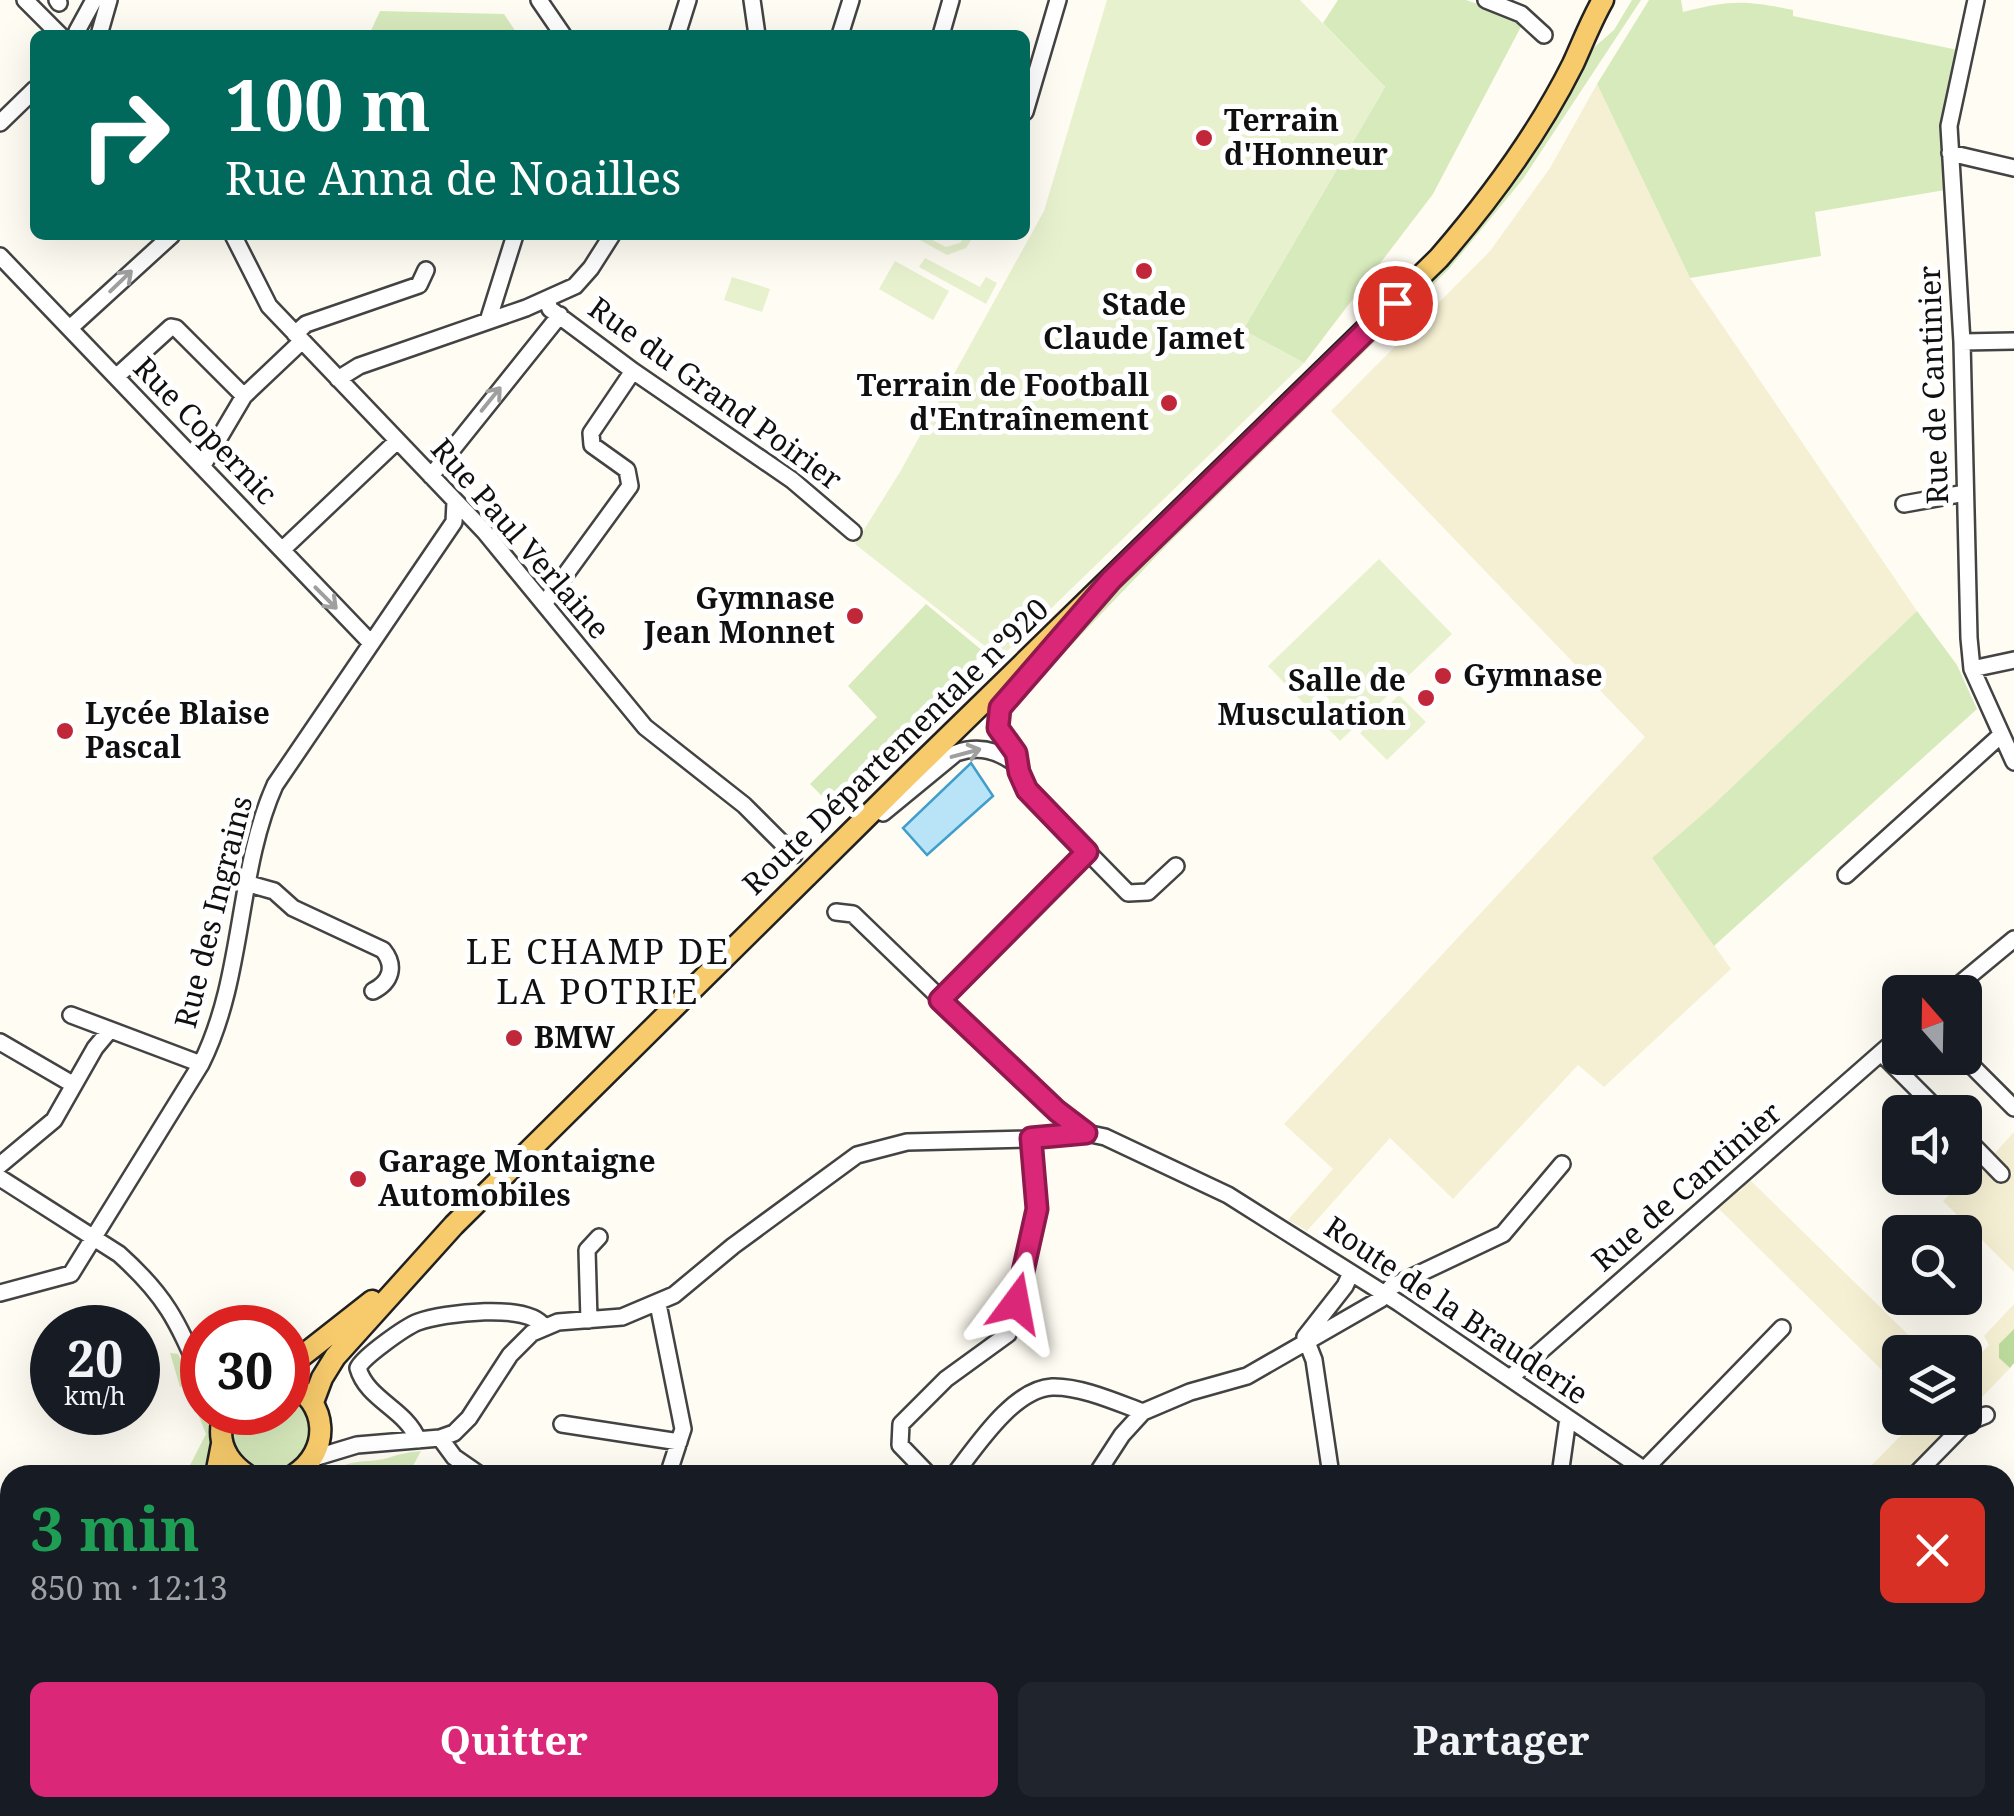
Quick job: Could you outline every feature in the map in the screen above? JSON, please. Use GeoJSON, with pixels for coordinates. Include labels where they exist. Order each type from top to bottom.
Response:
{"type":"FeatureCollection","features":[{"type":"Feature","properties":{"kind":"main road"},"geometry":{"type":"LineString","coordinates":[[1574,62],[1604,0]]}},
{"type":"Feature","properties":{"kind":"main road"},"geometry":{"type":"LineString","coordinates":[[1574,62],[1617,0]]}},
{"type":"Feature","properties":{"kind":"main road","name":"Route Départementale n°920"},"geometry":{"type":"LineString","coordinates":[[454,1225],[1438,258],[1501,181],[1574,62]]}},
{"type":"Feature","properties":{"kind":"main road"},"geometry":{"type":"LineString","coordinates":[[310,1351],[368,1306],[414,1258],[454,1225]]}},
{"type":"Feature","properties":{"kind":"main road"},"geometry":{"type":"LineString","coordinates":[[312,1465],[322,1430],[312,1402],[322,1378],[336,1357],[454,1225]]}},
{"type":"Feature","properties":{"kind":"main road"},"geometry":{"type":"LineString","coordinates":[[218,1465],[222,1435]]}},
{"type":"Feature","properties":{"kind":"main road"},"geometry":{"type":"LineString","coordinates":[[222,1444],[236,1465]]}},
{"type":"Feature","properties":{"kind":"street"},"geometry":{"type":"LineString","coordinates":[[24,0],[67,30]]}},
{"type":"Feature","properties":{"kind":"street"},"geometry":{"type":"LineString","coordinates":[[75,30],[94,0]]}},
{"type":"Feature","properties":{"kind":"street"},"geometry":{"type":"LineString","coordinates":[[100,30],[108,0]]}},
{"type":"Feature","properties":{"kind":"street"},"geometry":{"type":"LineString","coordinates":[[539,0],[559,30]]}},
{"type":"Feature","properties":{"kind":"street"},"geometry":{"type":"LineString","coordinates":[[679,30],[688,0]]}},
{"type":"Feature","properties":{"kind":"street"},"geometry":{"type":"LineString","coordinates":[[752,0],[756,30]]}},
{"type":"Feature","properties":{"kind":"street"},"geometry":{"type":"LineString","coordinates":[[842,30],[851,0]]}},
{"type":"Feature","properties":{"kind":"street"},"geometry":{"type":"LineString","coordinates":[[942,30],[951,0]]}},
{"type":"Feature","properties":{"kind":"street"},"geometry":{"type":"LineString","coordinates":[[1030,95],[1058,0]]}},
{"type":"Feature","properties":{"kind":"street"},"geometry":{"type":"LineString","coordinates":[[1486,0],[1521,14],[1544,35]]}},
{"type":"Feature","properties":{"kind":"street","name":"Rue de Cantinier"},"geometry":{"type":"LineString","coordinates":[[1976,0],[1948,126],[1962,342],[1972,669],[2014,762]]}},
{"type":"Feature","properties":{"kind":"street"},"geometry":{"type":"LineString","coordinates":[[0,123],[30,95]]}},
{"type":"Feature","properties":{"kind":"street"},"geometry":{"type":"LineString","coordinates":[[1950,153],[2014,168]]}},
{"type":"Feature","properties":{"kind":"street"},"geometry":{"type":"LineString","coordinates":[[70,328],[167,240]]}},
{"type":"Feature","properties":{"kind":"street","name":"Rue Paul Verlaine"},"geometry":{"type":"LineString","coordinates":[[236,240],[262,296],[484,531],[644,727],[744,805],[794,855]]}},
{"type":"Feature","properties":{"kind":"street"},"geometry":{"type":"LineString","coordinates":[[488,321],[514,240]]}},
{"type":"Feature","properties":{"kind":"street"},"geometry":{"type":"LineString","coordinates":[[338,379],[359,366],[546,300],[575,286],[609,240]]}},
{"type":"Feature","properties":{"kind":"street","name":"Rue Copernic"},"geometry":{"type":"LineString","coordinates":[[0,256],[371,643]]}},
{"type":"Feature","properties":{"kind":"street"},"geometry":{"type":"LineString","coordinates":[[202,467],[244,396],[306,324],[420,285],[426,270]]}},
{"type":"Feature","properties":{"kind":"street","name":"Rue du Grand Poirier"},"geometry":{"type":"LineString","coordinates":[[546,300],[550,309],[792,480],[853,532]]}},
{"type":"Feature","properties":{"kind":"street"},"geometry":{"type":"LineString","coordinates":[[431,476],[560,316]]}},
{"type":"Feature","properties":{"kind":"street"},"geometry":{"type":"LineString","coordinates":[[116,377],[171,327],[244,396]]}},
{"type":"Feature","properties":{"kind":"street"},"geometry":{"type":"LineString","coordinates":[[1962,342],[2014,340]]}},
{"type":"Feature","properties":{"kind":"street"},"geometry":{"type":"LineString","coordinates":[[544,604],[630,486],[627,470],[590,440],[634,371]]}},
{"type":"Feature","properties":{"kind":"street"},"geometry":{"type":"LineString","coordinates":[[282,550],[397,441]]}},
{"type":"Feature","properties":{"kind":"street"},"geometry":{"type":"LineString","coordinates":[[1904,504],[1965,493]]}},
{"type":"Feature","properties":{"kind":"street","name":"Rue des Ingrains"},"geometry":{"type":"LineString","coordinates":[[0,1293],[71,1274],[201,1064],[225,1003],[262,818],[275,785],[454,522],[455,502]]}},
{"type":"Feature","properties":{"kind":"street"},"geometry":{"type":"LineString","coordinates":[[1111,580],[1000,708],[998,728],[1016,753],[1027,790],[1122,888],[1134,895],[1148,892],[1176,866]]}},
{"type":"Feature","properties":{"kind":"street"},"geometry":{"type":"LineString","coordinates":[[1972,669],[2014,660]]}},
{"type":"Feature","properties":{"kind":"street"},"geometry":{"type":"LineString","coordinates":[[1846,875],[2001,734]]}},
{"type":"Feature","properties":{"kind":"street"},"geometry":{"type":"LineString","coordinates":[[832,851],[956,753],[990,750],[1017,765]]}},
{"type":"Feature","properties":{"kind":"street"},"geometry":{"type":"LineString","coordinates":[[940,1000],[1087,852]]}},
{"type":"Feature","properties":{"kind":"street"},"geometry":{"type":"LineString","coordinates":[[249,884],[274,892],[293,908],[383,950],[391,972],[387,982],[373,991]]}},
{"type":"Feature","properties":{"kind":"street"},"geometry":{"type":"LineString","coordinates":[[836,912],[853,914],[1057,1111],[1086,1133]]}},
{"type":"Feature","properties":{"kind":"street"},"geometry":{"type":"LineString","coordinates":[[1970,975],[2014,938]]}},
{"type":"Feature","properties":{"kind":"street"},"geometry":{"type":"LineString","coordinates":[[71,1015],[201,1064]]}},
{"type":"Feature","properties":{"kind":"street"},"geometry":{"type":"LineString","coordinates":[[0,1165],[46,1129],[110,1030]]}},
{"type":"Feature","properties":{"kind":"street"},"geometry":{"type":"LineString","coordinates":[[0,1042],[74,1085]]}},
{"type":"Feature","properties":{"kind":"street"},"geometry":{"type":"LineString","coordinates":[[1881,1053],[1923,1095]]}},
{"type":"Feature","properties":{"kind":"street","name":"Rue de Cantinier"},"geometry":{"type":"LineString","coordinates":[[1510,1378],[1881,1053]]}},
{"type":"Feature","properties":{"kind":"street"},"geometry":{"type":"LineString","coordinates":[[1981,1075],[2014,1108]]}},
{"type":"Feature","properties":{"kind":"street"},"geometry":{"type":"LineString","coordinates":[[1050,1137],[1057,1111]]}},
{"type":"Feature","properties":{"kind":"street"},"geometry":{"type":"LineString","coordinates":[[312,1465],[357,1445],[440,1438],[454,1432],[469,1418],[510,1355],[544,1327],[567,1320],[622,1317],[658,1304],[857,1154],[907,1142],[1086,1133]]}},
{"type":"Feature","properties":{"kind":"street","name":"Route de la Brauderie"},"geometry":{"type":"LineString","coordinates":[[1086,1133],[1105,1137],[1228,1195],[1384,1294],[1638,1465]]}},
{"type":"Feature","properties":{"kind":"street"},"geometry":{"type":"LineString","coordinates":[[919,1465],[900,1446],[901,1424],[946,1379],[1008,1334],[1037,1209],[1031,1138]]}},
{"type":"Feature","properties":{"kind":"street"},"geometry":{"type":"LineString","coordinates":[[1982,1154],[2001,1174]]}},
{"type":"Feature","properties":{"kind":"street"},"geometry":{"type":"LineString","coordinates":[[1102,1465],[1143,1412],[1190,1392],[1247,1376],[1352,1316],[1390,1287],[1502,1234],[1562,1164]]}},
{"type":"Feature","properties":{"kind":"street"},"geometry":{"type":"LineString","coordinates":[[0,1178],[136,1269],[180,1325]]}},
{"type":"Feature","properties":{"kind":"street"},"geometry":{"type":"LineString","coordinates":[[589,1320],[587,1250],[599,1236]]}},
{"type":"Feature","properties":{"kind":"street"},"geometry":{"type":"LineString","coordinates":[[1330,1465],[1314,1360],[1306,1333],[1351,1273]]}},
{"type":"Feature","properties":{"kind":"street"},"geometry":{"type":"LineString","coordinates":[[1334,1300],[1342,1316],[1352,1316]]}},
{"type":"Feature","properties":{"kind":"street"},"geometry":{"type":"LineString","coordinates":[[658,1304],[682,1417],[671,1465]]}},
{"type":"Feature","properties":{"kind":"street"},"geometry":{"type":"LineString","coordinates":[[418,1440],[402,1417],[362,1381],[358,1368],[364,1359],[413,1324],[456,1314],[527,1315],[539,1319],[544,1327]]}},
{"type":"Feature","properties":{"kind":"street"},"geometry":{"type":"LineString","coordinates":[[1655,1465],[1782,1328]]}},
{"type":"Feature","properties":{"kind":"street"},"geometry":{"type":"LineString","coordinates":[[963,1465],[1012,1407],[1045,1388],[1069,1389],[1143,1412]]}},
{"type":"Feature","properties":{"kind":"street"},"geometry":{"type":"LineString","coordinates":[[1926,1465],[1966,1423],[1986,1414]]}},
{"type":"Feature","properties":{"kind":"street"},"geometry":{"type":"LineString","coordinates":[[1561,1465],[1568,1418]]}},
{"type":"Feature","properties":{"kind":"street"},"geometry":{"type":"LineString","coordinates":[[562,1424],[679,1442]]}},
{"type":"Feature","properties":{"kind":"street"},"geometry":{"type":"LineString","coordinates":[[322,1430],[357,1445]]}},
{"type":"Feature","properties":{"kind":"street"},"geometry":{"type":"LineString","coordinates":[[440,1438],[443,1447],[466,1465]]}},
{"type":"Feature","properties":{"kind":"shaded area"},"geometry":{"type":"Polygon","coordinates":[[[1597,84],[1690,278],[1917,611],[1652,858],[1731,969],[1604,1087],[1578,1065],[1453,1199],[1390,1138],[1307,1231],[1288,1220],[1333,1169],[1284,1124],[1645,737],[1331,411],[1490,251],[1550,168],[1597,84]]]}},
{"type":"Feature","properties":{"kind":"shaded area"},"geometry":{"type":"Polygon","coordinates":[[[2014,1132],[2014,1272],[1982,1240],[1982,1215],[1957,1215],[1943,1201],[1949,1195],[1982,1195],[1983,1162],[2005,1181],[2013,1174],[1995,1153],[2014,1132]]]}},
{"type":"Feature","properties":{"kind":"shaded area"},"geometry":{"type":"Polygon","coordinates":[[[1748,1178],[1882,1309],[1882,1315],[1888,1315],[1909,1335],[1882,1335],[1882,1370],[1717,1207],[1730,1194],[1741,1191],[1748,1178]]]}},
{"type":"Feature","properties":{"kind":"shaded area"},"geometry":{"type":"Polygon","coordinates":[[[2014,1304],[2014,1329],[1999,1344],[1999,1358],[2010,1368],[1982,1397],[1982,1352],[1989,1345],[1984,1336],[2014,1304]]]}},
{"type":"Feature","properties":{"kind":"shaded area"},"geometry":{"type":"Polygon","coordinates":[[[1901,1435],[1946,1435],[1917,1465],[1872,1465],[1901,1435]]]}},
{"type":"Feature","properties":{"kind":"green space","name":"Stade Claude Jamet"},"geometry":{"type":"Polygon","coordinates":[[[1107,0],[1300,0],[1385,87],[1243,330],[1304,363],[1000,658],[855,544],[900,472],[1044,211],[1107,0]]]}},
{"type":"Feature","properties":{"kind":"green space"},"geometry":{"type":"Polygon","coordinates":[[[1338,0],[1466,0],[1524,21],[1433,194],[1304,363],[1243,330],[1385,87],[1323,23],[1338,0]]]}},
{"type":"Feature","properties":{"kind":"green space"},"geometry":{"type":"Polygon","coordinates":[[[1632,0],[1641,0],[1523,179],[1448,270],[1168,544],[1003,717],[1036,669],[1135,570],[1532,150],[1590,51],[1614,30],[1632,0]]]}},
{"type":"Feature","properties":{"kind":"green space"},"geometry":{"type":"Polygon","coordinates":[[[1649,0],[1681,0],[1683,12],[1726,3],[1762,4],[1793,10],[1793,16],[1958,50],[1941,130],[1945,190],[1815,212],[1821,256],[1690,278],[1597,84],[1649,0]]]}},
{"type":"Feature","properties":{"kind":"green space"},"geometry":{"type":"Polygon","coordinates":[[[380,11],[504,14],[515,30],[371,30],[380,11]]]}},
{"type":"Feature","properties":{"kind":"green space"},"geometry":{"type":"Polygon","coordinates":[[[920,240],[933,240],[946,247],[971,240],[966,248],[947,255],[920,240]]]}},
{"type":"Feature","properties":{"kind":"green space"},"geometry":{"type":"Polygon","coordinates":[[[925,258],[980,287],[986,277],[997,283],[986,304],[919,267],[925,258]]]}},
{"type":"Feature","properties":{"kind":"green space"},"geometry":{"type":"Polygon","coordinates":[[[895,261],[949,291],[933,320],[879,289],[895,261]]]}},
{"type":"Feature","properties":{"kind":"green space"},"geometry":{"type":"Polygon","coordinates":[[[732,277],[770,289],[762,312],[724,300],[732,277]]]}},
{"type":"Feature","properties":{"kind":"green space"},"geometry":{"type":"Polygon","coordinates":[[[1379,559],[1452,634],[1340,741],[1268,666],[1379,559]]]}},
{"type":"Feature","properties":{"kind":"green space"},"geometry":{"type":"Polygon","coordinates":[[[926,604],[984,652],[831,805],[810,784],[877,717],[848,686],[926,604]]]}},
{"type":"Feature","properties":{"kind":"green space"},"geometry":{"type":"Polygon","coordinates":[[[1917,611],[1957,665],[1977,709],[1714,946],[1652,858],[1917,611]]]}},
{"type":"Feature","properties":{"kind":"green space"},"geometry":{"type":"Polygon","coordinates":[[[1399,695],[1426,722],[1387,760],[1360,733],[1399,695]]]}},
{"type":"Feature","properties":{"kind":"green space"},"geometry":{"type":"Polygon","coordinates":[[[2014,1329],[2014,1363],[2010,1368],[1999,1358],[1999,1344],[2014,1329]]]}},
{"type":"Feature","properties":{"kind":"green space"},"geometry":{"type":"Polygon","coordinates":[[[170,1353],[180,1358],[180,1387],[170,1353]]]}},
{"type":"Feature","properties":{"kind":"green space"},"geometry":{"type":"Polygon","coordinates":[[[310,1413],[322,1429],[300,1465],[236,1465],[230,1435],[310,1435],[310,1413]]]}},
{"type":"Feature","properties":{"kind":"green space"},"geometry":{"type":"Polygon","coordinates":[[[205,1435],[213,1435],[213,1465],[190,1465],[205,1435]]]}},
{"type":"Feature","properties":{"kind":"green space"},"geometry":{"type":"Polygon","coordinates":[[[421,1451],[413,1465],[346,1465],[380,1460],[421,1451]]]}},
{"type":"Feature","properties":{"kind":"water"},"geometry":{"type":"Polygon","coordinates":[[[971,763],[993,796],[927,855],[903,828],[971,763]]]}},
{"type":"Feature","properties":{"kind":"place","name":"Terrain d'Honneur"},"geometry":{"type":"Point","coordinates":[1204,138]}},
{"type":"Feature","properties":{"kind":"place","name":"Stade Claude Jamet"},"geometry":{"type":"Point","coordinates":[1144,271]}},
{"type":"Feature","properties":{"kind":"place","name":"Terrain de Football d'Entraînement"},"geometry":{"type":"Point","coordinates":[1169,403]}},
{"type":"Feature","properties":{"kind":"place","name":"Gymnase Jean Monnet"},"geometry":{"type":"Point","coordinates":[855,616]}},
{"type":"Feature","properties":{"kind":"place","name":"Gymnase"},"geometry":{"type":"Point","coordinates":[1443,676]}},
{"type":"Feature","properties":{"kind":"place","name":"Salle de Musculation"},"geometry":{"type":"Point","coordinates":[1426,698]}},
{"type":"Feature","properties":{"kind":"place","name":"Lycée Blaise Pascal"},"geometry":{"type":"Point","coordinates":[65,731]}},
{"type":"Feature","properties":{"kind":"place","name":"BMW"},"geometry":{"type":"Point","coordinates":[514,1038]}},
{"type":"Feature","properties":{"kind":"place","name":"Garage Montaigne Automobiles"},"geometry":{"type":"Point","coordinates":[358,1179]}},
{"type":"Feature","properties":{"kind":"district","name":"LE CHAMP DE LA POTRIE"},"geometry":{"type":"Point","coordinates":[598,972]}},
{"type":"Feature","properties":{"kind":"route"},"geometry":{"type":"LineString","coordinates":[[1016,1303],[1037,1209],[1031,1138],[1086,1133],[1057,1111],[940,1000],[1087,852],[1027,790],[1016,753],[998,728],[1000,708],[1111,580],[1395,303]]}}]}
